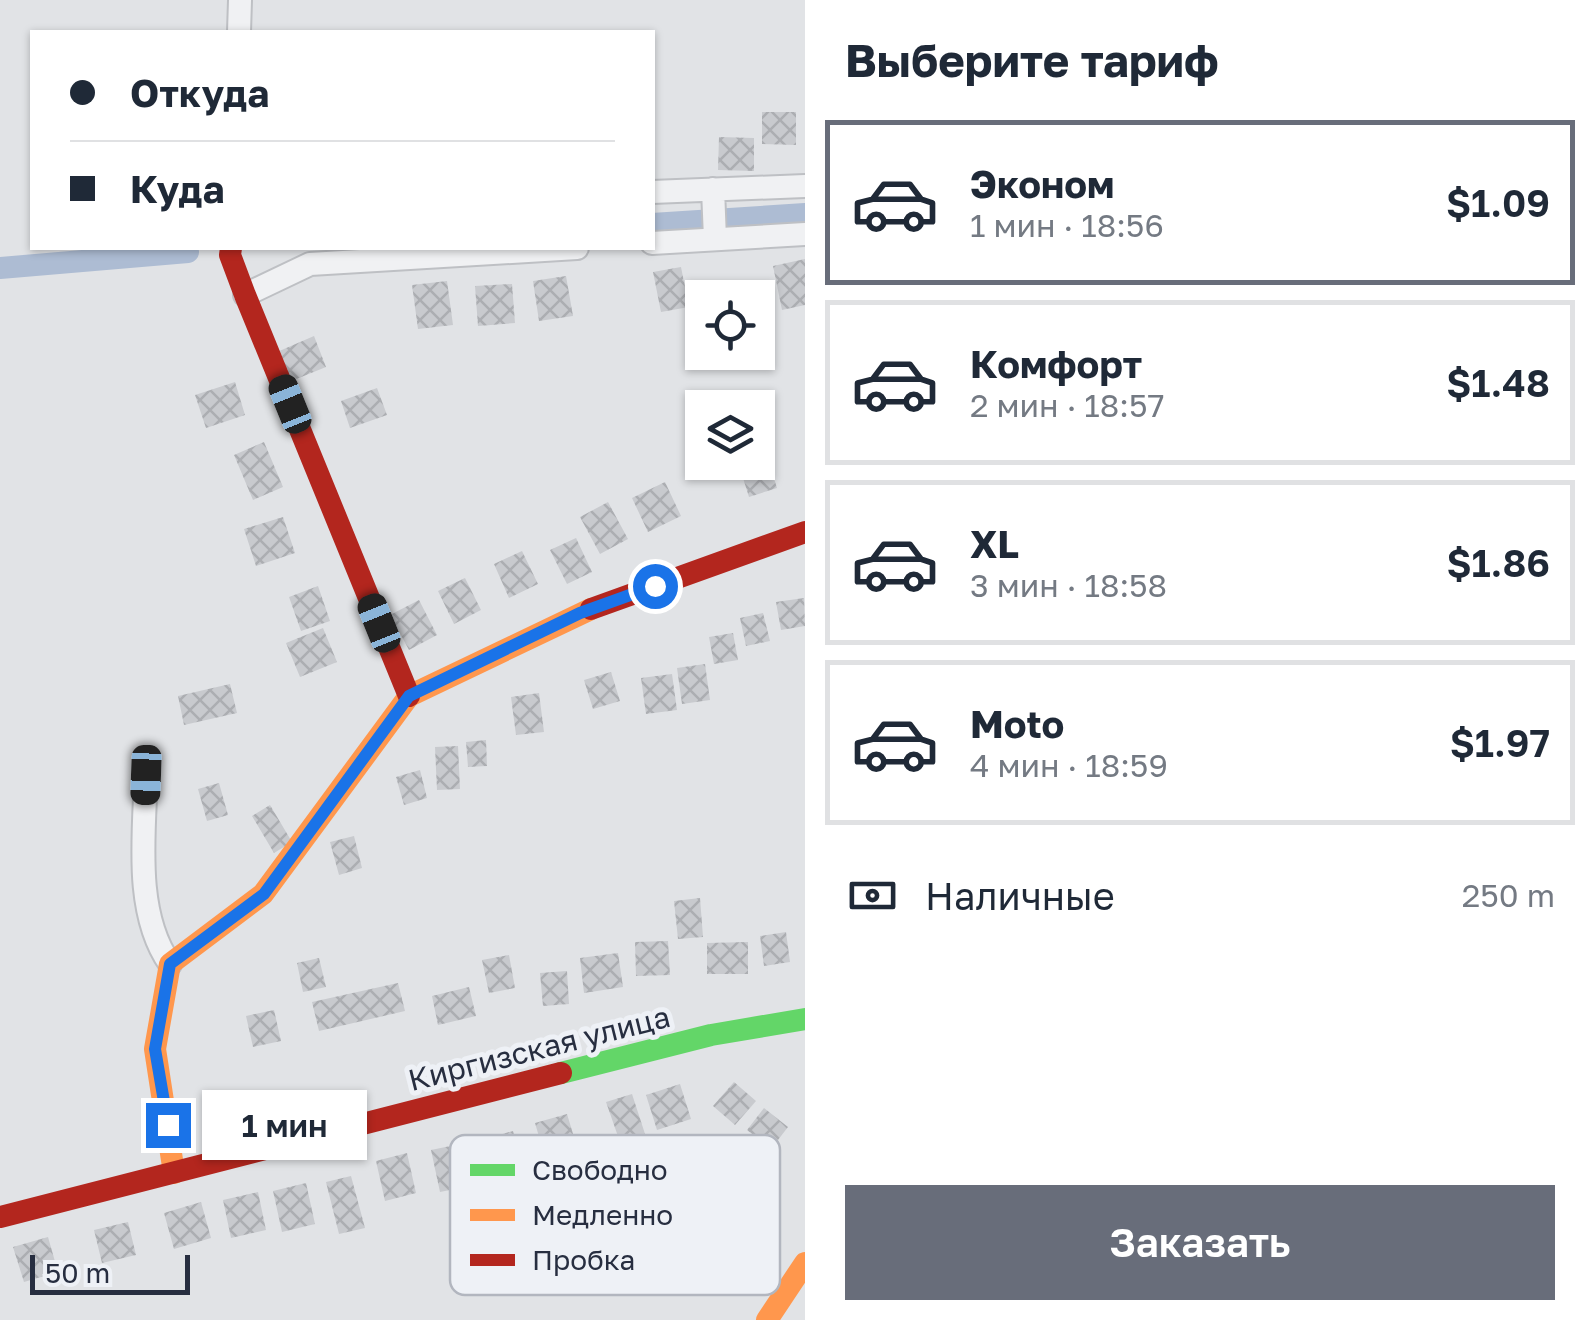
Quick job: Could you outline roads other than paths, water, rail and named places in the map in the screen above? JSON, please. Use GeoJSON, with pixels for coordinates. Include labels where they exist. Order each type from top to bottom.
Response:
{"type":"FeatureCollection","features":[{"type":"Feature","properties":{"kind":"street"},"geometry":{"type":"LineString","coordinates":[[239,30],[240,0]]}},
{"type":"Feature","properties":{"kind":"street"},"geometry":{"type":"LineString","coordinates":[[655,192],[805,186]]}},
{"type":"Feature","properties":{"kind":"street"},"geometry":{"type":"LineString","coordinates":[[713,188],[715,239]]}},
{"type":"Feature","properties":{"kind":"street"},"geometry":{"type":"LineString","coordinates":[[655,243],[805,234]]}},
{"type":"Feature","properties":{"kind":"street"},"geometry":{"type":"LineString","coordinates":[[231,250],[409,696]]}},
{"type":"Feature","properties":{"kind":"street"},"geometry":{"type":"LineString","coordinates":[[246,295],[310,264],[544,250]]}},
{"type":"Feature","properties":{"kind":"street"},"geometry":{"type":"LineString","coordinates":[[174,1173],[155,1049],[170,964],[264,894],[409,696],[580,613],[805,532]]}},
{"type":"Feature","properties":{"kind":"street"},"geometry":{"type":"LineString","coordinates":[[146,775],[143,885],[160,950],[170,964]]}},
{"type":"Feature","properties":{"kind":"street","name":"Киргизская улица"},"geometry":{"type":"LineString","coordinates":[[0,1217],[711,1034],[805,1019]]}},
{"type":"Feature","properties":{"kind":"street"},"geometry":{"type":"LineString","coordinates":[[767,1320],[805,1263]]}},
{"type":"Feature","properties":{"kind":"waterway"},"geometry":{"type":"LineString","coordinates":[[655,224],[805,214]]}},
{"type":"Feature","properties":{"kind":"waterway"},"geometry":{"type":"LineString","coordinates":[[0,268],[188,252]]}}]}
